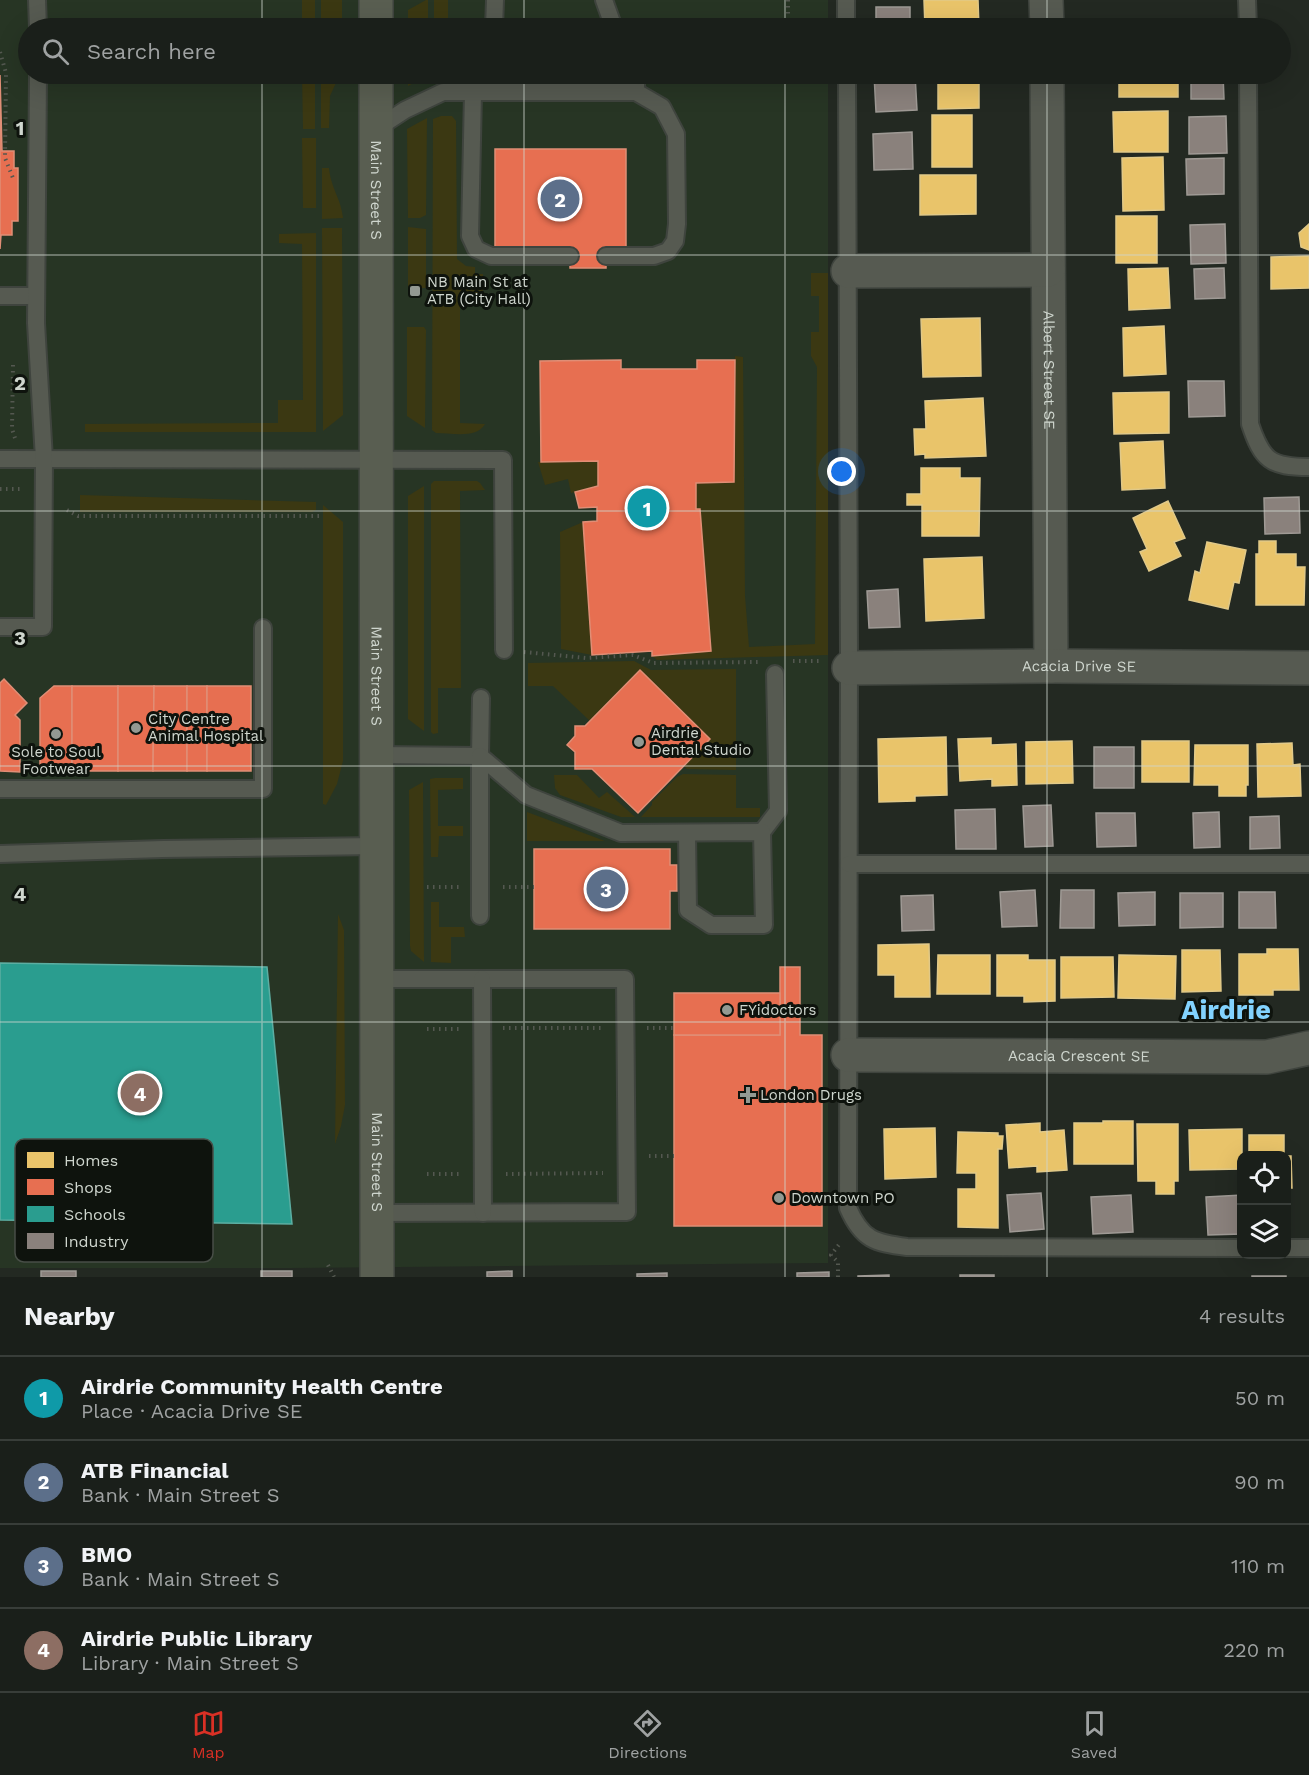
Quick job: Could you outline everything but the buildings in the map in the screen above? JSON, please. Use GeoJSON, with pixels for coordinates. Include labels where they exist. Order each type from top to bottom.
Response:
{"type":"FeatureCollection","features":[{"type":"Feature","properties":{"kind":"main road"},"geometry":{"type":"LineString","coordinates":[[376,0],[376,18]]}},
{"type":"Feature","properties":{"kind":"main road","name":"Main Street S"},"geometry":{"type":"LineString","coordinates":[[376,84],[377,1277]]}},
{"type":"Feature","properties":{"kind":"street"},"geometry":{"type":"LineString","coordinates":[[1046,0],[1047,18]]}},
{"type":"Feature","properties":{"kind":"street","name":"Albert Street SE"},"geometry":{"type":"LineString","coordinates":[[1047,84],[1051,666]]}},
{"type":"Feature","properties":{"kind":"street"},"geometry":{"type":"LineString","coordinates":[[848,271],[1048,270]]}},
{"type":"Feature","properties":{"kind":"street","name":"Acacia Drive SE"},"geometry":{"type":"LineString","coordinates":[[849,664],[1309,668]]}},
{"type":"Feature","properties":{"kind":"street","name":"Acacia Crescent SE"},"geometry":{"type":"LineString","coordinates":[[848,1055],[1267,1057],[1309,1048]]}},
{"type":"Feature","properties":{"kind":"lane"},"geometry":{"type":"LineString","coordinates":[[37,0],[38,18]]}},
{"type":"Feature","properties":{"kind":"lane"},"geometry":{"type":"LineString","coordinates":[[494,18],[495,0]]}},
{"type":"Feature","properties":{"kind":"lane"},"geometry":{"type":"LineString","coordinates":[[604,0],[610,18]]}},
{"type":"Feature","properties":{"kind":"lane"},"geometry":{"type":"LineString","coordinates":[[846,0],[846,18]]}},
{"type":"Feature","properties":{"kind":"lane"},"geometry":{"type":"LineString","coordinates":[[1247,0],[1248,18]]}},
{"type":"Feature","properties":{"kind":"lane"},"geometry":{"type":"LineString","coordinates":[[0,627],[43,627],[44,459],[36,296],[38,84]]}},
{"type":"Feature","properties":{"kind":"lane"},"geometry":{"type":"LineString","coordinates":[[494,84],[494,92]]}},
{"type":"Feature","properties":{"kind":"lane"},"geometry":{"type":"LineString","coordinates":[[636,84],[636,92]]}},
{"type":"Feature","properties":{"kind":"lane"},"geometry":{"type":"LineString","coordinates":[[847,84],[848,1208],[855,1224],[865,1236],[882,1244],[907,1247],[1237,1248]]}},
{"type":"Feature","properties":{"kind":"lane"},"geometry":{"type":"LineString","coordinates":[[1248,84],[1250,424],[1257,445],[1268,459],[1288,467],[1309,467]]}},
{"type":"Feature","properties":{"kind":"lane"},"geometry":{"type":"LineString","coordinates":[[376,129],[405,110],[443,92],[636,92],[662,107],[676,134],[677,224],[675,241],[668,251],[654,256],[606,256]]}},
{"type":"Feature","properties":{"kind":"lane"},"geometry":{"type":"LineString","coordinates":[[473,92],[471,236],[476,249],[491,256],[570,256]]}},
{"type":"Feature","properties":{"kind":"lane"},"geometry":{"type":"LineString","coordinates":[[0,296],[36,296]]}},
{"type":"Feature","properties":{"kind":"lane"},"geometry":{"type":"LineString","coordinates":[[0,459],[503,460],[504,650]]}},
{"type":"Feature","properties":{"kind":"lane"},"geometry":{"type":"LineString","coordinates":[[0,789],[263,789],[263,628]]}},
{"type":"Feature","properties":{"kind":"lane"},"geometry":{"type":"LineString","coordinates":[[687,833],[688,910],[711,925],[764,925],[762,832],[778,811],[772,668]]}},
{"type":"Feature","properties":{"kind":"lane"},"geometry":{"type":"LineString","coordinates":[[480,916],[481,698]]}},
{"type":"Feature","properties":{"kind":"lane"},"geometry":{"type":"LineString","coordinates":[[376,755],[480,756],[526,795],[621,833],[762,832]]}},
{"type":"Feature","properties":{"kind":"lane"},"geometry":{"type":"LineString","coordinates":[[0,854],[376,846]]}},
{"type":"Feature","properties":{"kind":"lane"},"geometry":{"type":"LineString","coordinates":[[849,864],[1309,864]]}},
{"type":"Feature","properties":{"kind":"lane"},"geometry":{"type":"LineString","coordinates":[[377,979],[625,979],[627,1212],[377,1213]]}},
{"type":"Feature","properties":{"kind":"lane"},"geometry":{"type":"LineString","coordinates":[[482,979],[483,1213]]}},
{"type":"Feature","properties":{"kind":"lane"},"geometry":{"type":"LineString","coordinates":[[1291,1248],[1309,1248]]}},
{"type":"Feature","properties":{"kind":"path"},"geometry":{"type":"LineString","coordinates":[[788,0],[788,18]]}},
{"type":"Feature","properties":{"kind":"path"},"geometry":{"type":"LineString","coordinates":[[0,52],[6,73],[5,158],[17,189]]}},
{"type":"Feature","properties":{"kind":"path"},"geometry":{"type":"LineString","coordinates":[[0,489],[27,489],[78,516],[320,516]]}},
{"type":"Feature","properties":{"kind":"path"},"geometry":{"type":"LineString","coordinates":[[504,650],[586,658],[633,655],[653,663],[772,668]]}},
{"type":"Feature","properties":{"kind":"path"},"geometry":{"type":"LineString","coordinates":[[791,661],[849,664]]}},
{"type":"Feature","properties":{"kind":"path"},"geometry":{"type":"LineString","coordinates":[[427,1029],[674,1028]]}},
{"type":"Feature","properties":{"kind":"path"},"geometry":{"type":"LineString","coordinates":[[427,1174],[605,1173],[641,1156],[674,1156]]}},
{"type":"Feature","properties":{"kind":"path"},"geometry":{"type":"LineString","coordinates":[[838,1277],[838,1262],[831,1255],[855,1224]]}},
{"type":"Feature","properties":{"kind":"path"},"geometry":{"type":"LineString","coordinates":[[328,1265],[334,1277]]}},
{"type":"Feature","properties":{"kind":"shaded area"},"geometry":{"type":"Polygon","coordinates":[[[0,0],[828,0],[828,18],[18,18],[18,84],[828,84],[828,1263],[0,1268],[0,0]]]}},
{"type":"Feature","properties":{"kind":"shaded area"},"geometry":{"type":"Polygon","coordinates":[[[302,0],[315,0],[315,18],[302,18],[302,0]]]}},
{"type":"Feature","properties":{"kind":"shaded area"},"geometry":{"type":"Polygon","coordinates":[[[321,0],[342,0],[342,18],[321,18],[321,0]]]}},
{"type":"Feature","properties":{"kind":"shaded area"},"geometry":{"type":"Polygon","coordinates":[[[428,0],[428,18],[408,18],[408,10],[428,0]]]}},
{"type":"Feature","properties":{"kind":"shaded area"},"geometry":{"type":"Polygon","coordinates":[[[434,0],[448,0],[448,18],[434,18],[434,0]]]}},
{"type":"Feature","properties":{"kind":"shaded area"},"geometry":{"type":"Polygon","coordinates":[[[302,84],[315,84],[315,129],[303,129],[302,84]]]}},
{"type":"Feature","properties":{"kind":"shaded area"},"geometry":{"type":"Polygon","coordinates":[[[321,84],[335,84],[330,96],[329,128],[321,128],[321,84]]]}},
{"type":"Feature","properties":{"kind":"shaded area"},"geometry":{"type":"Polygon","coordinates":[[[452,116],[456,121],[457,259],[466,266],[475,267],[475,274],[483,274],[483,299],[460,300],[460,423],[485,424],[476,432],[463,434],[436,433],[432,430],[433,119],[452,116]]]}},
{"type":"Feature","properties":{"kind":"shaded area"},"geometry":{"type":"Polygon","coordinates":[[[427,118],[426,215],[420,218],[408,218],[407,129],[427,118]]]}},
{"type":"Feature","properties":{"kind":"shaded area"},"geometry":{"type":"Polygon","coordinates":[[[302,138],[316,138],[316,208],[303,208],[302,138]]]}},
{"type":"Feature","properties":{"kind":"shaded area"},"geometry":{"type":"Polygon","coordinates":[[[322,168],[329,168],[343,218],[322,219],[322,168]]]}},
{"type":"Feature","properties":{"kind":"shaded area"},"geometry":{"type":"Polygon","coordinates":[[[408,227],[426,229],[426,288],[408,288],[408,227]]]}},
{"type":"Feature","properties":{"kind":"shaded area"},"geometry":{"type":"Polygon","coordinates":[[[322,228],[342,228],[343,415],[323,431],[322,228]]]}},
{"type":"Feature","properties":{"kind":"shaded area"},"geometry":{"type":"Polygon","coordinates":[[[316,233],[316,432],[85,432],[85,424],[278,423],[278,400],[303,400],[302,244],[279,243],[279,234],[316,233]]]}},
{"type":"Feature","properties":{"kind":"shaded area"},"geometry":{"type":"Polygon","coordinates":[[[811,273],[828,273],[828,655],[657,660],[652,656],[711,650],[700,509],[696,509],[696,483],[734,481],[735,356],[743,357],[745,596],[749,647],[815,644],[817,367],[811,356],[811,332],[819,332],[819,296],[811,296],[811,273]]]}},
{"type":"Feature","properties":{"kind":"shaded area"},"geometry":{"type":"Polygon","coordinates":[[[407,327],[424,327],[426,330],[425,428],[407,416],[407,327]]]}},
{"type":"Feature","properties":{"kind":"shaded area"},"geometry":{"type":"Polygon","coordinates":[[[598,461],[598,486],[571,493],[568,479],[545,485],[538,462],[598,461]]]}},
{"type":"Feature","properties":{"kind":"shaded area"},"geometry":{"type":"Polygon","coordinates":[[[434,481],[477,481],[485,490],[460,491],[461,688],[438,688],[438,733],[433,734],[431,732],[431,484],[434,481]]]}},
{"type":"Feature","properties":{"kind":"shaded area"},"geometry":{"type":"Polygon","coordinates":[[[424,486],[424,731],[408,719],[408,496],[424,486]]]}},
{"type":"Feature","properties":{"kind":"shaded area"},"geometry":{"type":"Polygon","coordinates":[[[80,495],[316,502],[316,510],[312,512],[80,512],[80,495]]]}},
{"type":"Feature","properties":{"kind":"shaded area"},"geometry":{"type":"Polygon","coordinates":[[[323,505],[343,522],[343,761],[337,784],[326,805],[323,804],[323,505]]]}},
{"type":"Feature","properties":{"kind":"shaded area"},"geometry":{"type":"Polygon","coordinates":[[[583,522],[592,655],[561,649],[560,532],[583,522]]]}},
{"type":"Feature","properties":{"kind":"shaded area"},"geometry":{"type":"Polygon","coordinates":[[[634,661],[651,670],[736,669],[736,770],[687,769],[684,766],[710,739],[640,671],[590,721],[553,686],[528,686],[528,663],[634,661]]]}},
{"type":"Feature","properties":{"kind":"shaded area"},"geometry":{"type":"Polygon","coordinates":[[[683,774],[736,775],[736,808],[760,808],[760,817],[641,817],[652,802],[683,774]]]}},
{"type":"Feature","properties":{"kind":"shaded area"},"geometry":{"type":"Polygon","coordinates":[[[554,775],[577,775],[599,798],[607,792],[635,817],[621,817],[560,795],[555,788],[554,775]]]}},
{"type":"Feature","properties":{"kind":"shaded area"},"geometry":{"type":"Polygon","coordinates":[[[463,778],[463,789],[438,790],[438,826],[463,826],[463,836],[439,836],[438,857],[431,857],[430,779],[463,778]]]}},
{"type":"Feature","properties":{"kind":"shaded area"},"geometry":{"type":"Polygon","coordinates":[[[423,782],[424,962],[411,951],[410,946],[409,790],[423,782]]]}},
{"type":"Feature","properties":{"kind":"shaded area"},"geometry":{"type":"Polygon","coordinates":[[[527,812],[605,841],[527,841],[527,812]]]}},
{"type":"Feature","properties":{"kind":"shaded area"},"geometry":{"type":"Polygon","coordinates":[[[431,902],[439,902],[439,927],[464,927],[465,937],[451,937],[451,963],[431,962],[431,902]]]}},
{"type":"Feature","properties":{"kind":"shaded area"},"geometry":{"type":"Polygon","coordinates":[[[338,914],[344,930],[345,1105],[335,1144],[338,914]]]}},
{"type":"Feature","properties":{"kind":"place","name":"ATB Financial"},"geometry":{"type":"Point","coordinates":[560,199]}},
{"type":"Feature","properties":{"kind":"place","name":"NB Main St at ATB (City Hall)"},"geometry":{"type":"Point","coordinates":[415,291]}},
{"type":"Feature","properties":{"kind":"place","name":"Airdrie Community Health Centre"},"geometry":{"type":"Point","coordinates":[647,508]}},
{"type":"Feature","properties":{"kind":"place","name":"City Centre Animal Hospital"},"geometry":{"type":"Point","coordinates":[136,728]}},
{"type":"Feature","properties":{"kind":"place","name":"Sole to Soul Footwear"},"geometry":{"type":"Point","coordinates":[56,734]}},
{"type":"Feature","properties":{"kind":"place","name":"Airdrie Dental Studio"},"geometry":{"type":"Point","coordinates":[639,742]}},
{"type":"Feature","properties":{"kind":"place","name":"BMO"},"geometry":{"type":"Point","coordinates":[606,889]}},
{"type":"Feature","properties":{"kind":"place","name":"FYidoctors"},"geometry":{"type":"Point","coordinates":[727,1010]}},
{"type":"Feature","properties":{"kind":"place","name":"Airdrie Public Library"},"geometry":{"type":"Point","coordinates":[140,1093]}},
{"type":"Feature","properties":{"kind":"place","name":"London Drugs"},"geometry":{"type":"Point","coordinates":[748,1095]}},
{"type":"Feature","properties":{"kind":"place","name":"Downtown PO"},"geometry":{"type":"Point","coordinates":[779,1198]}},
{"type":"Feature","properties":{"kind":"district","name":"Airdrie"},"geometry":{"type":"Point","coordinates":[1226,1010]}}]}
